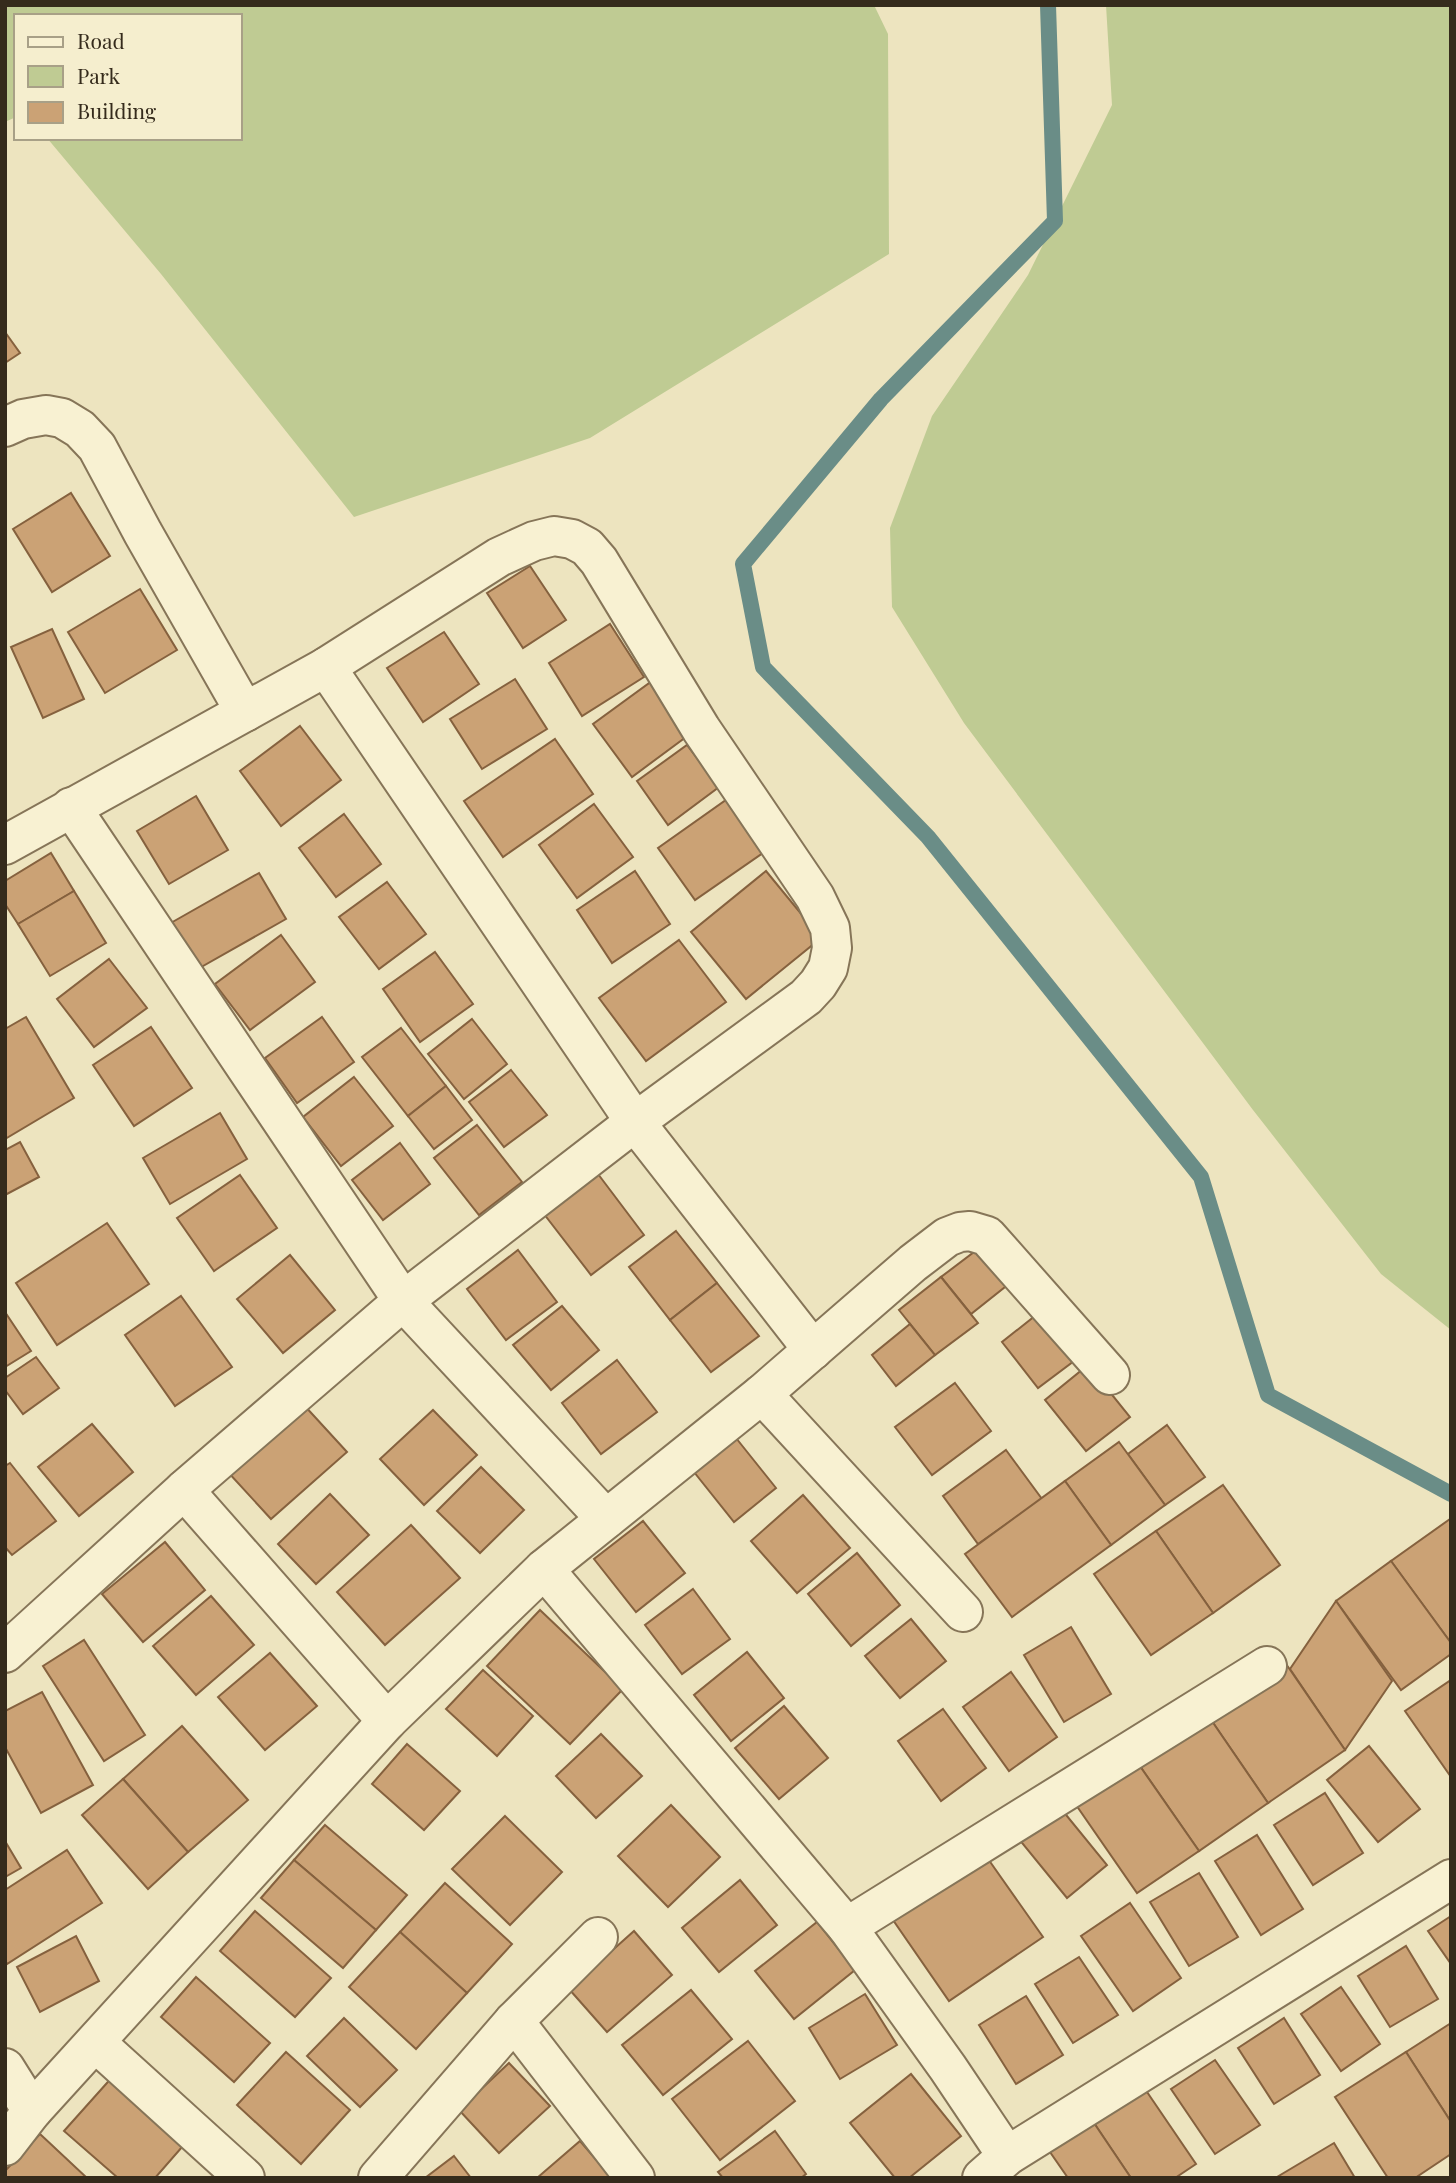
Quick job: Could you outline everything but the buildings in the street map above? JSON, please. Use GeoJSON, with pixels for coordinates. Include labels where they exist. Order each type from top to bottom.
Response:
{"type":"FeatureCollection","features":[{"type":"Feature","properties":{"kind":"street"},"geometry":{"type":"LineString","coordinates":[[5,426],[46,415],[62,418],[80,429],[97,447],[246,712]]}},
{"type":"Feature","properties":{"kind":"street"},"geometry":{"type":"LineString","coordinates":[[5,845],[326,667],[499,557],[534,541],[554,536],[572,539],[587,548],[598,561],[701,729],[815,897],[830,928],[832,948],[828,968],[806,997],[635,1122],[403,1301],[184,1490],[5,1653]]}},
{"type":"Feature","properties":{"kind":"street"},"geometry":{"type":"LineString","coordinates":[[326,667],[635,1122],[813,1350]]}},
{"type":"Feature","properties":{"kind":"street"},"geometry":{"type":"LineString","coordinates":[[71,807],[403,1301],[606,1519]]}},
{"type":"Feature","properties":{"kind":"street"},"geometry":{"type":"LineString","coordinates":[[5,2146],[32,2112],[387,1721],[544,1569],[762,1394],[947,1237],[970,1231],[987,1236],[993,1241],[1110,1375]]}},
{"type":"Feature","properties":{"kind":"street"},"geometry":{"type":"LineString","coordinates":[[762,1394],[963,1612]]}},
{"type":"Feature","properties":{"kind":"street"},"geometry":{"type":"LineString","coordinates":[[184,1490],[387,1721]]}},
{"type":"Feature","properties":{"kind":"street"},"geometry":{"type":"LineString","coordinates":[[544,1569],[847,1927],[948,2068],[994,2167],[1451,1879]]}},
{"type":"Feature","properties":{"kind":"street"},"geometry":{"type":"LineString","coordinates":[[847,1927],[1267,1666]]}},
{"type":"Feature","properties":{"kind":"street"},"geometry":{"type":"LineString","coordinates":[[378,2178],[514,2021],[597,1937]]}},
{"type":"Feature","properties":{"kind":"street"},"geometry":{"type":"LineString","coordinates":[[514,2021],[635,2178]]}},
{"type":"Feature","properties":{"kind":"street"},"geometry":{"type":"LineString","coordinates":[[96,2043],[246,2178]]}},
{"type":"Feature","properties":{"kind":"street"},"geometry":{"type":"LineString","coordinates":[[5,2068],[32,2112]]}},
{"type":"Feature","properties":{"kind":"green space"},"geometry":{"type":"Polygon","coordinates":[[[5,5],[874,5],[888,34],[889,254],[590,438],[354,517],[161,274],[49,140],[242,140],[242,14],[14,14],[14,118],[5,122],[5,5]]]}},
{"type":"Feature","properties":{"kind":"green space"},"geometry":{"type":"Polygon","coordinates":[[[1106,5],[1451,5],[1451,1330],[1381,1274],[1253,1110],[964,723],[892,607],[890,528],[932,416],[1028,275],[1112,105],[1106,5]]]}},
{"type":"Feature","properties":{"kind":"waterway"},"geometry":{"type":"LineString","coordinates":[[1048,5],[1055,221],[881,399],[743,564],[763,667],[928,837],[1201,1177],[1268,1395],[1451,1494]]}}]}
